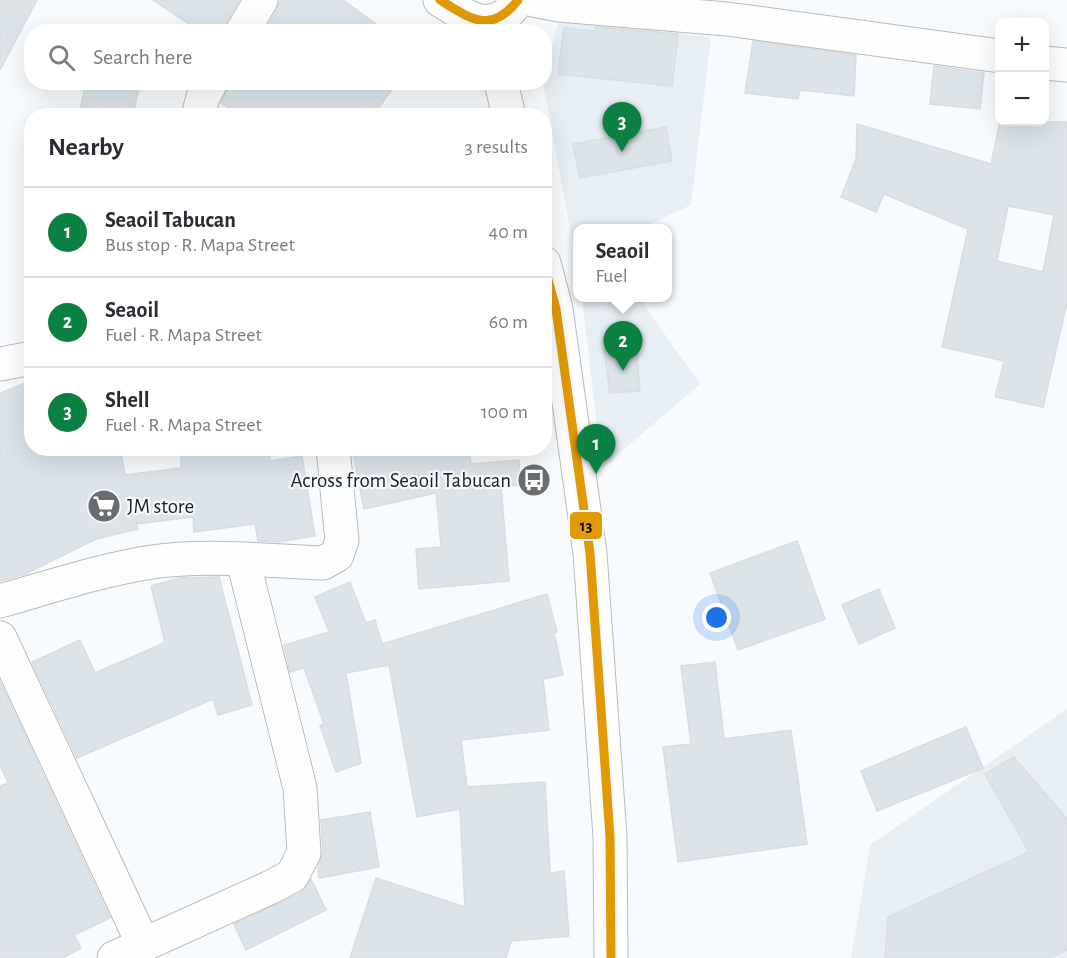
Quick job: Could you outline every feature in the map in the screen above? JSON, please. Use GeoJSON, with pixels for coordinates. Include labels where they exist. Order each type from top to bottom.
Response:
{"type":"FeatureCollection","features":[{"type":"Feature","properties":{"kind":"street"},"geometry":{"type":"LineString","coordinates":[[247,24],[261,0]]}},
{"type":"Feature","properties":{"kind":"street"},"geometry":{"type":"LineString","coordinates":[[440,0],[482,24]]}},
{"type":"Feature","properties":{"kind":"street"},"geometry":{"type":"LineString","coordinates":[[493,24],[505,15],[518,0]]}},
{"type":"Feature","properties":{"kind":"street"},"geometry":{"type":"LineString","coordinates":[[533,0],[559,5],[727,19],[995,55]]}},
{"type":"Feature","properties":{"kind":"street"},"geometry":{"type":"LineString","coordinates":[[1049,63],[1067,65]]}},
{"type":"Feature","properties":{"kind":"street"},"geometry":{"type":"LineString","coordinates":[[200,108],[207,90]]}},
{"type":"Feature","properties":{"kind":"street"},"geometry":{"type":"LineString","coordinates":[[503,90],[507,108]]}},
{"type":"Feature","properties":{"kind":"street"},"geometry":{"type":"LineString","coordinates":[[552,323],[590,554],[610,837],[611,958]]}},
{"type":"Feature","properties":{"kind":"street"},"geometry":{"type":"LineString","coordinates":[[0,364],[24,360]]}},
{"type":"Feature","properties":{"kind":"street"},"geometry":{"type":"LineString","coordinates":[[0,602],[116,569],[154,562],[201,559],[323,563],[337,555],[342,540],[334,456]]}},
{"type":"Feature","properties":{"kind":"street"},"geometry":{"type":"LineString","coordinates":[[114,958],[292,876],[304,853],[300,788],[243,560]]}},
{"type":"Feature","properties":{"kind":"street"},"geometry":{"type":"LineString","coordinates":[[0,638],[143,944]]}},
{"type":"Feature","properties":{"kind":"shaded area"},"geometry":{"type":"Polygon","coordinates":[[[559,20],[711,37],[691,205],[651,224],[573,224],[573,245],[552,132],[552,108],[548,108],[544,90],[552,90],[552,46],[559,20]]]}},
{"type":"Feature","properties":{"kind":"shaded area"},"geometry":{"type":"Polygon","coordinates":[[[582,302],[642,302],[700,384],[602,468],[582,302]]]}},
{"type":"Feature","properties":{"kind":"shaded area"},"geometry":{"type":"Polygon","coordinates":[[[1067,709],[1067,958],[851,958],[870,845],[1067,709]]]}},
{"type":"Feature","properties":{"kind":"building"},"geometry":{"type":"Polygon","coordinates":[[[0,0],[37,0],[24,24],[0,70],[0,0]]]}},
{"type":"Feature","properties":{"kind":"building"},"geometry":{"type":"Polygon","coordinates":[[[153,0],[239,0],[225,24],[189,24],[153,0]]]}},
{"type":"Feature","properties":{"kind":"building"},"geometry":{"type":"Polygon","coordinates":[[[280,0],[343,0],[376,24],[269,24],[280,0]]]}},
{"type":"Feature","properties":{"kind":"building"},"geometry":{"type":"Polygon","coordinates":[[[595,27],[678,34],[672,86],[558,74],[564,28],[595,31],[595,27]]]}},
{"type":"Feature","properties":{"kind":"building"},"geometry":{"type":"Polygon","coordinates":[[[753,41],[856,55],[854,96],[800,90],[798,99],[745,93],[753,41]]]}},
{"type":"Feature","properties":{"kind":"building"},"geometry":{"type":"Polygon","coordinates":[[[934,66],[984,73],[980,109],[930,104],[934,66]]]}},
{"type":"Feature","properties":{"kind":"building"},"geometry":{"type":"Polygon","coordinates":[[[84,90],[138,90],[135,108],[81,108],[84,90]]]}},
{"type":"Feature","properties":{"kind":"building"},"geometry":{"type":"Polygon","coordinates":[[[227,90],[391,90],[379,108],[229,108],[221,103],[227,90]]]}},
{"type":"Feature","properties":{"kind":"building"},"geometry":{"type":"Polygon","coordinates":[[[1049,122],[1067,122],[1067,303],[1043,407],[995,397],[1004,361],[942,347],[968,229],[884,194],[876,212],[841,197],[856,159],[857,124],[991,164],[999,126],[1049,126],[1049,122]],[[1008,206],[997,261],[1043,272],[1054,215],[1008,206]]]}},
{"type":"Feature","properties":{"kind":"building"},"geometry":{"type":"Polygon","coordinates":[[[666,127],[672,161],[580,178],[573,144],[666,127]]]}},
{"type":"Feature","properties":{"kind":"building"},"geometry":{"type":"Polygon","coordinates":[[[636,346],[640,391],[610,393],[604,350],[636,346]]]}},
{"type":"Feature","properties":{"kind":"building"},"geometry":{"type":"Polygon","coordinates":[[[24,383],[24,456],[121,456],[125,475],[181,468],[181,456],[270,456],[270,461],[302,456],[315,536],[278,542],[258,541],[255,524],[194,532],[193,517],[136,524],[138,529],[96,539],[25,574],[0,581],[0,393],[24,383]]]}},
{"type":"Feature","properties":{"kind":"building"},"geometry":{"type":"Polygon","coordinates":[[[354,456],[470,456],[471,464],[519,460],[520,485],[501,487],[509,581],[419,589],[416,549],[441,547],[436,493],[364,509],[354,456]]]}},
{"type":"Feature","properties":{"kind":"building"},"geometry":{"type":"Polygon","coordinates":[[[797,541],[825,619],[738,650],[710,573],[797,541]]]}},
{"type":"Feature","properties":{"kind":"building"},"geometry":{"type":"Polygon","coordinates":[[[219,577],[252,705],[218,715],[213,699],[77,758],[32,662],[80,640],[95,673],[155,647],[165,642],[151,586],[179,578],[219,577]]]}},
{"type":"Feature","properties":{"kind":"building"},"geometry":{"type":"Polygon","coordinates":[[[350,582],[366,623],[375,620],[382,644],[547,594],[557,632],[554,632],[563,675],[543,679],[549,730],[461,740],[467,787],[545,782],[550,873],[564,871],[569,936],[511,941],[506,958],[350,958],[376,878],[465,907],[460,809],[417,817],[389,665],[346,673],[361,763],[336,772],[320,726],[324,724],[304,668],[290,672],[284,645],[329,632],[315,597],[350,582]]]}},
{"type":"Feature","properties":{"kind":"building"},"geometry":{"type":"Polygon","coordinates":[[[879,589],[895,628],[859,644],[842,605],[879,589]]]}},
{"type":"Feature","properties":{"kind":"building"},"geometry":{"type":"Polygon","coordinates":[[[715,662],[724,739],[791,730],[807,844],[678,862],[663,747],[691,744],[681,666],[715,662]]]}},
{"type":"Feature","properties":{"kind":"building"},"geometry":{"type":"Polygon","coordinates":[[[0,682],[110,918],[74,935],[81,948],[62,958],[0,958],[0,786],[8,783],[0,765],[0,682]]]}},
{"type":"Feature","properties":{"kind":"building"},"geometry":{"type":"Polygon","coordinates":[[[966,727],[983,768],[877,811],[861,771],[966,727]]]}},
{"type":"Feature","properties":{"kind":"building"},"geometry":{"type":"Polygon","coordinates":[[[1014,757],[1067,819],[1067,950],[1049,958],[885,958],[888,917],[1029,852],[985,774],[1014,757]]]}},
{"type":"Feature","properties":{"kind":"building"},"geometry":{"type":"Polygon","coordinates":[[[370,812],[379,867],[319,878],[318,867],[323,852],[321,820],[370,812]]]}},
{"type":"Feature","properties":{"kind":"building"},"geometry":{"type":"Polygon","coordinates":[[[311,879],[326,910],[246,950],[234,924],[301,893],[311,879]]]}},
{"type":"Feature","properties":{"kind":"transit line","name":"13"},"geometry":{"type":"LineString","coordinates":[[440,0],[461,13],[480,20],[499,17],[518,0]]}},
{"type":"Feature","properties":{"kind":"transit line","name":"13"},"geometry":{"type":"LineString","coordinates":[[552,294],[556,309],[590,553],[610,837],[611,958]]}},
{"type":"Feature","properties":{"kind":"place","name":"Shell"},"geometry":{"type":"Point","coordinates":[622,152]}},
{"type":"Feature","properties":{"kind":"place","name":"Seaoil"},"geometry":{"type":"Point","coordinates":[623,371]}},
{"type":"Feature","properties":{"kind":"place","name":"Seaoil Tabucan"},"geometry":{"type":"Point","coordinates":[596,474]}},
{"type":"Feature","properties":{"kind":"place","name":"Across from Seaoil Tabucan"},"geometry":{"type":"Point","coordinates":[534,480]}},
{"type":"Feature","properties":{"kind":"place","name":"JM store"},"geometry":{"type":"Point","coordinates":[104,506]}}]}
